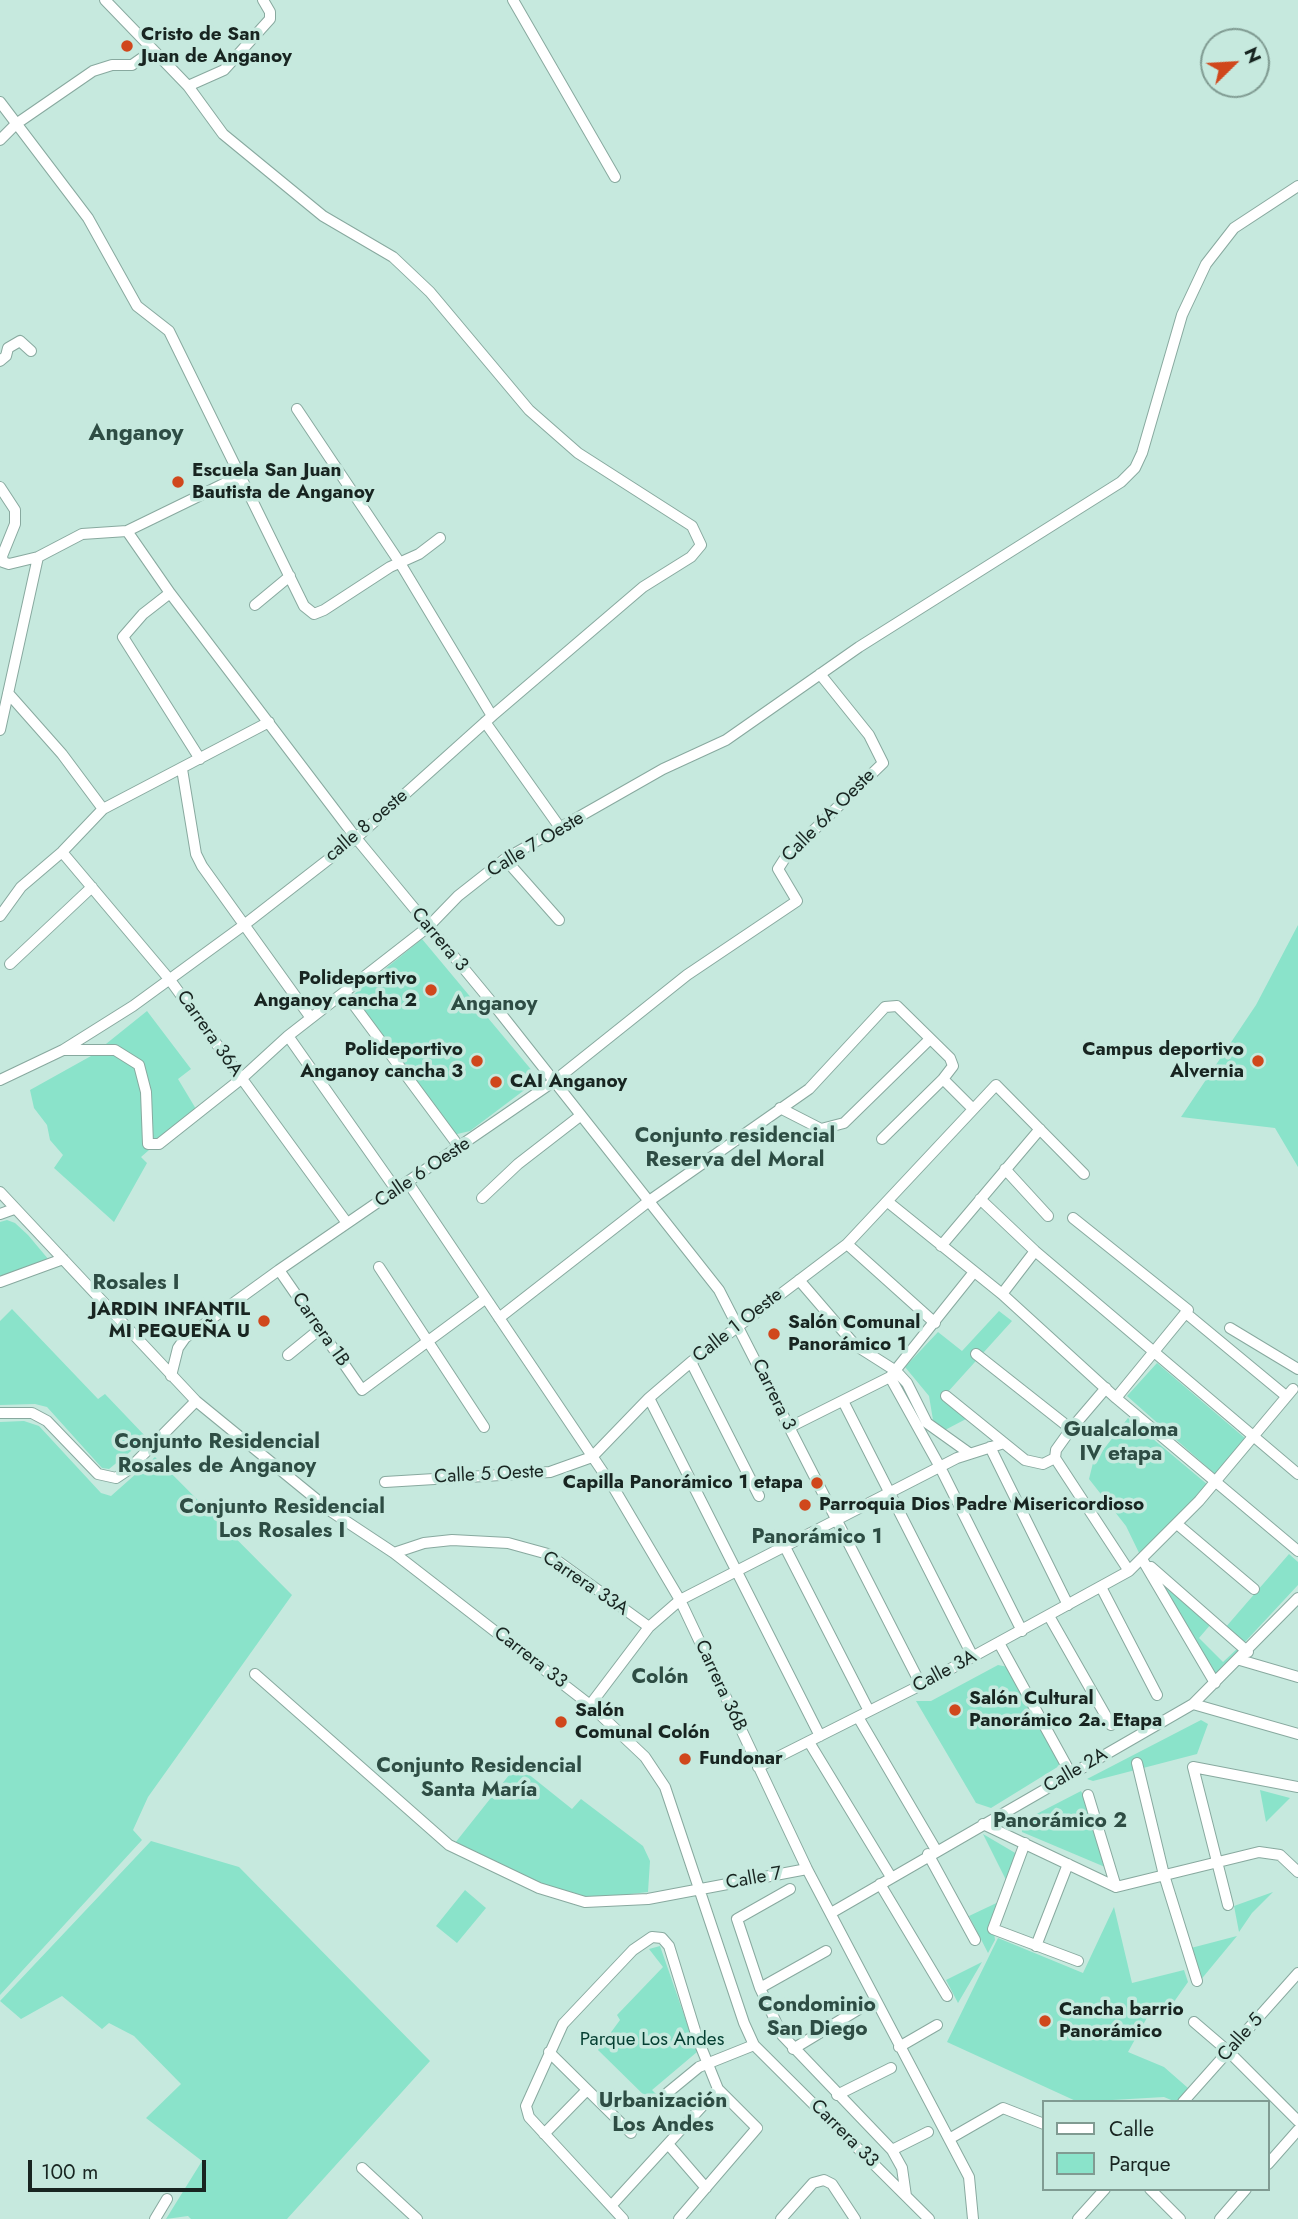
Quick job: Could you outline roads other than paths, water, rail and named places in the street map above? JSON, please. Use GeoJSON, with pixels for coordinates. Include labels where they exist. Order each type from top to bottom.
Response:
{"type":"FeatureCollection","features":[{"type":"Feature","properties":{"kind":"street"},"geometry":{"type":"LineString","coordinates":[[105,0],[188,86],[224,70],[270,19],[270,12],[263,0]]}},
{"type":"Feature","properties":{"kind":"street"},"geometry":{"type":"LineString","coordinates":[[513,0],[615,177]]}},
{"type":"Feature","properties":{"kind":"street"},"geometry":{"type":"LineString","coordinates":[[0,140],[16,124],[93,71],[112,65],[132,65],[152,51]]}},
{"type":"Feature","properties":{"kind":"street","name":"calle 8 oeste"},"geometry":{"type":"LineString","coordinates":[[0,1080],[63,1050],[170,980],[244,925],[356,838],[488,719],[643,587],[691,557],[701,545],[699,534],[692,526],[578,453],[553,432],[480,355],[430,292],[393,257],[323,216],[233,144],[214,124],[188,86]]}},
{"type":"Feature","properties":{"kind":"street"},"geometry":{"type":"LineString","coordinates":[[0,102],[88,218],[137,306],[169,331],[304,606],[314,614],[419,554],[440,538]]}},
{"type":"Feature","properties":{"kind":"street","name":"Calle 7 Oeste"},"geometry":{"type":"LineString","coordinates":[[63,1050],[115,1050],[139,1065],[146,1091],[148,1144],[159,1144],[240,1079],[288,1036],[428,927],[458,896],[505,859],[663,769],[726,740],[820,674],[1121,482],[1135,468],[1142,453],[1182,315],[1206,264],[1234,228],[1298,186]]}},
{"type":"Feature","properties":{"kind":"street"},"geometry":{"type":"LineString","coordinates":[[0,360],[6,356],[8,348],[20,341],[30,351]]}},
{"type":"Feature","properties":{"kind":"street"},"geometry":{"type":"LineString","coordinates":[[296,409],[400,563],[488,719],[561,829]]}},
{"type":"Feature","properties":{"kind":"street"},"geometry":{"type":"LineString","coordinates":[[0,487],[15,510],[15,524],[1,563],[9,564],[38,557],[82,534],[127,531],[242,475]]}},
{"type":"Feature","properties":{"kind":"street","name":"Carrera 3"},"geometry":{"type":"LineString","coordinates":[[127,531],[170,593],[356,838],[719,1290],[921,1685]]}},
{"type":"Feature","properties":{"kind":"street"},"geometry":{"type":"LineString","coordinates":[[0,730],[38,557]]}},
{"type":"Feature","properties":{"kind":"street"},"geometry":{"type":"LineString","coordinates":[[255,605],[290,576]]}},
{"type":"Feature","properties":{"kind":"street"},"geometry":{"type":"LineString","coordinates":[[170,593],[143,614],[123,637],[200,759]]}},
{"type":"Feature","properties":{"kind":"street","name":"Calle 6A Oeste"},"geometry":{"type":"LineString","coordinates":[[687,975],[797,901],[778,869],[785,858],[883,763],[869,735],[820,674]]}},
{"type":"Feature","properties":{"kind":"street"},"geometry":{"type":"LineString","coordinates":[[8,693],[62,754],[103,809]]}},
{"type":"Feature","properties":{"kind":"street"},"geometry":{"type":"LineString","coordinates":[[0,916],[21,887],[62,852],[103,809],[269,722]]}},
{"type":"Feature","properties":{"kind":"street"},"geometry":{"type":"LineString","coordinates":[[182,769],[196,854],[312,1018]]}},
{"type":"Feature","properties":{"kind":"street","name":"Carrera 36A"},"geometry":{"type":"LineString","coordinates":[[62,852],[170,980],[347,1223]]}},
{"type":"Feature","properties":{"kind":"street"},"geometry":{"type":"LineString","coordinates":[[505,859],[559,920]]}},
{"type":"Feature","properties":{"kind":"street"},"geometry":{"type":"LineString","coordinates":[[10,964],[92,887]]}},
{"type":"Feature","properties":{"kind":"street","name":"Calle 6 Oeste"},"geometry":{"type":"LineString","coordinates":[[171,1376],[178,1348],[185,1338],[279,1270],[409,1184],[554,1082],[687,975]]}},
{"type":"Feature","properties":{"kind":"street"},"geometry":{"type":"LineString","coordinates":[[345,993],[460,1148]]}},
{"type":"Feature","properties":{"kind":"street"},"geometry":{"type":"LineString","coordinates":[[499,1318],[649,1201],[809,1089],[885,1007],[897,1006],[953,1062],[943,1079],[882,1139]]}},
{"type":"Feature","properties":{"kind":"street"},"geometry":{"type":"LineString","coordinates":[[288,1036],[397,1191]]}},
{"type":"Feature","properties":{"kind":"street"},"geometry":{"type":"LineString","coordinates":[[780,1108],[821,1129],[844,1123],[930,1039]]}},
{"type":"Feature","properties":{"kind":"street"},"geometry":{"type":"LineString","coordinates":[[943,1079],[972,1108]]}},
{"type":"Feature","properties":{"kind":"street","name":"Calle 1 Oeste"},"geometry":{"type":"LineString","coordinates":[[592,1457],[649,1398],[691,1362],[847,1244],[996,1085],[1040,1129]]}},
{"type":"Feature","properties":{"kind":"street"},"geometry":{"type":"LineString","coordinates":[[482,1198],[518,1164],[580,1116]]}},
{"type":"Feature","properties":{"kind":"street"},"geometry":{"type":"LineString","coordinates":[[941,1246],[1040,1129],[1084,1174]]}},
{"type":"Feature","properties":{"kind":"street"},"geometry":{"type":"LineString","coordinates":[[1005,1169],[1048,1216]]}},
{"type":"Feature","properties":{"kind":"street","name":"Carrera 36B"},"geometry":{"type":"LineString","coordinates":[[409,1184],[615,1490],[680,1600],[807,1869],[969,2177],[973,2219]]}},
{"type":"Feature","properties":{"kind":"street","name":"Carrera 33"},"geometry":{"type":"LineString","coordinates":[[0,1192],[196,1401],[332,1512],[394,1553],[590,1705],[645,1757],[665,1787],[744,2023],[754,2045],[929,2219]]}},
{"type":"Feature","properties":{"kind":"street"},"geometry":{"type":"LineString","coordinates":[[980,1199],[1035,1251],[1298,1474]]}},
{"type":"Feature","properties":{"kind":"street"},"geometry":{"type":"LineString","coordinates":[[888,1202],[1002,1294],[1116,1398],[1298,1550]]}},
{"type":"Feature","properties":{"kind":"street"},"geometry":{"type":"LineString","coordinates":[[0,1214],[14,1209]]}},
{"type":"Feature","properties":{"kind":"street"},"geometry":{"type":"LineString","coordinates":[[1073,1218],[1187,1308],[1186,1314],[1116,1398]]}},
{"type":"Feature","properties":{"kind":"street"},"geometry":{"type":"LineString","coordinates":[[847,1244],[934,1323]]}},
{"type":"Feature","properties":{"kind":"street"},"geometry":{"type":"LineString","coordinates":[[1002,1294],[1035,1251]]}},
{"type":"Feature","properties":{"kind":"street"},"geometry":{"type":"LineString","coordinates":[[0,1282],[63,1259]]}},
{"type":"Feature","properties":{"kind":"street"},"geometry":{"type":"LineString","coordinates":[[379,1267],[484,1427]]}},
{"type":"Feature","properties":{"kind":"street","name":"Carrera 1B"},"geometry":{"type":"LineString","coordinates":[[279,1270],[362,1390],[427,1340]]}},
{"type":"Feature","properties":{"kind":"street"},"geometry":{"type":"LineString","coordinates":[[790,1427],[893,1374],[974,1272]]}},
{"type":"Feature","properties":{"kind":"street"},"geometry":{"type":"LineString","coordinates":[[799,1280],[855,1345],[912,1390],[926,1423],[969,1453]]}},
{"type":"Feature","properties":{"kind":"street"},"geometry":{"type":"LineString","coordinates":[[427,1340],[485,1299]]}},
{"type":"Feature","properties":{"kind":"street"},"geometry":{"type":"LineString","coordinates":[[1186,1314],[1294,1390]]}},
{"type":"Feature","properties":{"kind":"street"},"geometry":{"type":"LineString","coordinates":[[1230,1328],[1298,1368]]}},
{"type":"Feature","properties":{"kind":"street"},"geometry":{"type":"LineString","coordinates":[[288,1355],[320,1329]]}},
{"type":"Feature","properties":{"kind":"street"},"geometry":{"type":"LineString","coordinates":[[976,1354],[1071,1429]]}},
{"type":"Feature","properties":{"kind":"street"},"geometry":{"type":"LineString","coordinates":[[691,1362],[759,1496]]}},
{"type":"Feature","properties":{"kind":"street"},"geometry":{"type":"LineString","coordinates":[[893,1374],[1021,1631]]}},
{"type":"Feature","properties":{"kind":"street"},"geometry":{"type":"LineString","coordinates":[[1106,1388],[1071,1429],[1056,1450],[1055,1458],[1129,1571]]}},
{"type":"Feature","properties":{"kind":"street","name":"Calle 3A"},"geometry":{"type":"LineString","coordinates":[[758,1767],[921,1685],[1129,1571],[1216,1483],[1294,1390]]}},
{"type":"Feature","properties":{"kind":"street"},"geometry":{"type":"LineString","coordinates":[[946,1396],[1030,1463],[1043,1464],[1055,1458]]}},
{"type":"Feature","properties":{"kind":"street"},"geometry":{"type":"LineString","coordinates":[[649,1398],[820,1736]]}},
{"type":"Feature","properties":{"kind":"street"},"geometry":{"type":"LineString","coordinates":[[0,1413],[32,1413],[47,1421],[98,1474],[116,1478],[128,1470],[196,1401]]}},
{"type":"Feature","properties":{"kind":"street"},"geometry":{"type":"LineString","coordinates":[[843,1401],[973,1657]]}},
{"type":"Feature","properties":{"kind":"street"},"geometry":{"type":"LineString","coordinates":[[590,1705],[649,1628],[680,1600],[940,1467],[969,1453],[1004,1443]]}},
{"type":"Feature","properties":{"kind":"street"},"geometry":{"type":"LineString","coordinates":[[990,1447],[1068,1605]]}},
{"type":"Feature","properties":{"kind":"street","name":"Calle 5 Oeste"},"geometry":{"type":"LineString","coordinates":[[384,1482],[550,1472],[565,1469],[592,1457]]}},
{"type":"Feature","properties":{"kind":"street"},"geometry":{"type":"LineString","coordinates":[[1177,1524],[1254,1589]]}},
{"type":"Feature","properties":{"kind":"street","name":"Carrera 33A"},"geometry":{"type":"LineString","coordinates":[[394,1553],[424,1543],[452,1541],[508,1543],[548,1554],[649,1628]]}},
{"type":"Feature","properties":{"kind":"street"},"geometry":{"type":"LineString","coordinates":[[785,1546],[869,1711]]}},
{"type":"Feature","properties":{"kind":"street"},"geometry":{"type":"LineString","coordinates":[[1142,1559],[1244,1656],[1298,1676]]}},
{"type":"Feature","properties":{"kind":"street"},"geometry":{"type":"LineString","coordinates":[[1142,1559],[1215,1683]]}},
{"type":"Feature","properties":{"kind":"street"},"geometry":{"type":"LineString","coordinates":[[1101,1587],[1157,1695]]}},
{"type":"Feature","properties":{"kind":"street","name":"Calle 2A"},"geometry":{"type":"LineString","coordinates":[[831,1913],[932,1852],[1193,1704],[1293,1611],[1298,1598]]}},
{"type":"Feature","properties":{"kind":"street"},"geometry":{"type":"LineString","coordinates":[[1049,1616],[1111,1725]]}},
{"type":"Feature","properties":{"kind":"street"},"geometry":{"type":"LineString","coordinates":[[999,1643],[1071,1774]]}},
{"type":"Feature","properties":{"kind":"street","name":"Calle 7"},"geometry":{"type":"LineString","coordinates":[[255,1674],[449,1845],[538,1888],[584,1902],[648,1899],[807,1869]]}},
{"type":"Feature","properties":{"kind":"street"},"geometry":{"type":"LineString","coordinates":[[1193,1704],[1298,1734]]}},
{"type":"Feature","properties":{"kind":"street"},"geometry":{"type":"LineString","coordinates":[[858,1717],[932,1852],[975,1940]]}},
{"type":"Feature","properties":{"kind":"street"},"geometry":{"type":"LineString","coordinates":[[808,1742],[891,1877]]}},
{"type":"Feature","properties":{"kind":"street"},"geometry":{"type":"LineString","coordinates":[[1137,1763],[1164,1875],[1197,1982]]}},
{"type":"Feature","properties":{"kind":"street"},"geometry":{"type":"LineString","coordinates":[[1228,1905],[1193,1767],[1298,1787]]}},
{"type":"Feature","properties":{"kind":"street"},"geometry":{"type":"LineString","coordinates":[[1088,1794],[1116,1887]]}},
{"type":"Feature","properties":{"kind":"street"},"geometry":{"type":"LineString","coordinates":[[983,1824],[1116,1887],[1269,1851],[1280,1855],[1298,1872]]}},
{"type":"Feature","properties":{"kind":"street"},"geometry":{"type":"LineString","coordinates":[[1025,1843],[993,1929],[1078,1961]]}},
{"type":"Feature","properties":{"kind":"street"},"geometry":{"type":"LineString","coordinates":[[1036,1946],[1068,1864]]}},
{"type":"Feature","properties":{"kind":"street"},"geometry":{"type":"LineString","coordinates":[[880,1884],[947,1996]]}},
{"type":"Feature","properties":{"kind":"street"},"geometry":{"type":"LineString","coordinates":[[790,1889],[737,1919],[772,2020],[793,2049],[892,2150],[902,2168],[906,2196]]}},
{"type":"Feature","properties":{"kind":"street"},"geometry":{"type":"LineString","coordinates":[[623,2219],[529,2117],[526,2106],[563,2024],[641,1942],[652,1937],[662,1938],[669,1946],[706,2063],[718,2089],[757,2128],[679,2219]]}},
{"type":"Feature","properties":{"kind":"street"},"geometry":{"type":"LineString","coordinates":[[760,1988],[826,1951]]}},
{"type":"Feature","properties":{"kind":"street","name":"Calle 5"},"geometry":{"type":"LineString","coordinates":[[1185,2100],[1298,1973]]}},
{"type":"Feature","properties":{"kind":"street"},"geometry":{"type":"LineString","coordinates":[[793,2049],[859,2009]]}},
{"type":"Feature","properties":{"kind":"street"},"geometry":{"type":"LineString","coordinates":[[1194,2022],[1229,2052],[1298,2121]]}},
{"type":"Feature","properties":{"kind":"street"},"geometry":{"type":"LineString","coordinates":[[899,2047],[937,2025]]}},
{"type":"Feature","properties":{"kind":"street"},"geometry":{"type":"LineString","coordinates":[[660,2099],[706,2063],[754,2045]]}},
{"type":"Feature","properties":{"kind":"street"},"geometry":{"type":"LineString","coordinates":[[549,2052],[631,2133]]}},
{"type":"Feature","properties":{"kind":"street"},"geometry":{"type":"LineString","coordinates":[[837,2095],[891,2068]]}},
{"type":"Feature","properties":{"kind":"street"},"geometry":{"type":"LineString","coordinates":[[611,2206],[718,2089]]}},
{"type":"Feature","properties":{"kind":"street"},"geometry":{"type":"LineString","coordinates":[[544,2134],[587,2090]]}},
{"type":"Feature","properties":{"kind":"street"},"geometry":{"type":"LineString","coordinates":[[949,2139],[1003,2108],[1042,2123]]}},
{"type":"Feature","properties":{"kind":"street"},"geometry":{"type":"LineString","coordinates":[[1270,2162],[1298,2130]]}},
{"type":"Feature","properties":{"kind":"street"},"geometry":{"type":"LineString","coordinates":[[892,2150],[928,2132]]}},
{"type":"Feature","properties":{"kind":"street"},"geometry":{"type":"LineString","coordinates":[[668,2144],[706,2188]]}},
{"type":"Feature","properties":{"kind":"street"},"geometry":{"type":"LineString","coordinates":[[362,2168],[417,2219]]}},
{"type":"Feature","properties":{"kind":"street"},"geometry":{"type":"LineString","coordinates":[[781,2219],[813,2183],[824,2180],[832,2184],[855,2219]]}},
{"type":"Feature","properties":{"kind":"street"},"geometry":{"type":"LineString","coordinates":[[1078,2219],[1103,2191]]}},
{"type":"Feature","properties":{"kind":"street"},"geometry":{"type":"LineString","coordinates":[[1152,2191],[1180,2219]]}},
{"type":"Feature","properties":{"kind":"street"},"geometry":{"type":"LineString","coordinates":[[1220,2219],[1244,2191]]}},
{"type":"Feature","properties":{"kind":"street"},"geometry":{"type":"LineString","coordinates":[[155,2219],[167,2199]]}},
{"type":"Feature","properties":{"kind":"place","name":"Cristo de San Juan de Anganoy"},"geometry":{"type":"Point","coordinates":[127,46]}},
{"type":"Feature","properties":{"kind":"place","name":"Escuela San Juan Bautista de Anganoy"},"geometry":{"type":"Point","coordinates":[178,482]}},
{"type":"Feature","properties":{"kind":"place","name":"Polideportivo Anganoy cancha 2"},"geometry":{"type":"Point","coordinates":[431,990]}},
{"type":"Feature","properties":{"kind":"place","name":"Polideportivo Anganoy cancha 3"},"geometry":{"type":"Point","coordinates":[477,1061]}},
{"type":"Feature","properties":{"kind":"place","name":"Campus deportivo Alvernia"},"geometry":{"type":"Point","coordinates":[1258,1061]}},
{"type":"Feature","properties":{"kind":"place","name":"CAI Anganoy"},"geometry":{"type":"Point","coordinates":[496,1082]}},
{"type":"Feature","properties":{"kind":"place","name":"JARDIN INFANTIL MI PEQUEÑA U"},"geometry":{"type":"Point","coordinates":[264,1321]}},
{"type":"Feature","properties":{"kind":"place","name":"Salón Comunal Panorámico 1"},"geometry":{"type":"Point","coordinates":[774,1334]}},
{"type":"Feature","properties":{"kind":"place","name":"Capilla Panorámico 1 etapa"},"geometry":{"type":"Point","coordinates":[817,1483]}},
{"type":"Feature","properties":{"kind":"place","name":"Parroquia Dios Padre Misericordioso"},"geometry":{"type":"Point","coordinates":[805,1505]}},
{"type":"Feature","properties":{"kind":"place","name":"Salón Cultural Panorámico 2a. Etapa"},"geometry":{"type":"Point","coordinates":[955,1710]}},
{"type":"Feature","properties":{"kind":"place","name":"Salón Comunal Colón"},"geometry":{"type":"Point","coordinates":[561,1722]}},
{"type":"Feature","properties":{"kind":"place","name":"Fundonar"},"geometry":{"type":"Point","coordinates":[685,1759]}},
{"type":"Feature","properties":{"kind":"place","name":"Cancha barrio Panorámico"},"geometry":{"type":"Point","coordinates":[1045,2021]}},
{"type":"Feature","properties":{"kind":"district","name":"Anganoy"},"geometry":{"type":"Point","coordinates":[136,434]}},
{"type":"Feature","properties":{"kind":"district","name":"Anganoy"},"geometry":{"type":"Point","coordinates":[494,1005]}},
{"type":"Feature","properties":{"kind":"district","name":"Conjunto residencial Reserva del Moral"},"geometry":{"type":"Point","coordinates":[735,1149]}},
{"type":"Feature","properties":{"kind":"district","name":"Rosales I"},"geometry":{"type":"Point","coordinates":[136,1284]}},
{"type":"Feature","properties":{"kind":"district","name":"Gualcaloma IV etapa"},"geometry":{"type":"Point","coordinates":[1121,1443]}},
{"type":"Feature","properties":{"kind":"district","name":"Conjunto Residencial Rosales de Anganoy"},"geometry":{"type":"Point","coordinates":[217,1455]}},
{"type":"Feature","properties":{"kind":"district","name":"Conjunto Residencial Los Rosales I"},"geometry":{"type":"Point","coordinates":[282,1520]}},
{"type":"Feature","properties":{"kind":"district","name":"Panorámico 1"},"geometry":{"type":"Point","coordinates":[817,1538]}},
{"type":"Feature","properties":{"kind":"district","name":"Colón"},"geometry":{"type":"Point","coordinates":[660,1678]}},
{"type":"Feature","properties":{"kind":"district","name":"Conjunto Residencial Santa María"},"geometry":{"type":"Point","coordinates":[479,1779]}},
{"type":"Feature","properties":{"kind":"district","name":"Panorámico 2"},"geometry":{"type":"Point","coordinates":[1060,1822]}},
{"type":"Feature","properties":{"kind":"district","name":"Condominio San Diego"},"geometry":{"type":"Point","coordinates":[817,2018]}},
{"type":"Feature","properties":{"kind":"district","name":"Urbanización Los Andes"},"geometry":{"type":"Point","coordinates":[663,2114]}},
{"type":"Feature","properties":{"kind":"park label","name":"Parque Los Andes"},"geometry":{"type":"Point","coordinates":[652,2040]}}]}
